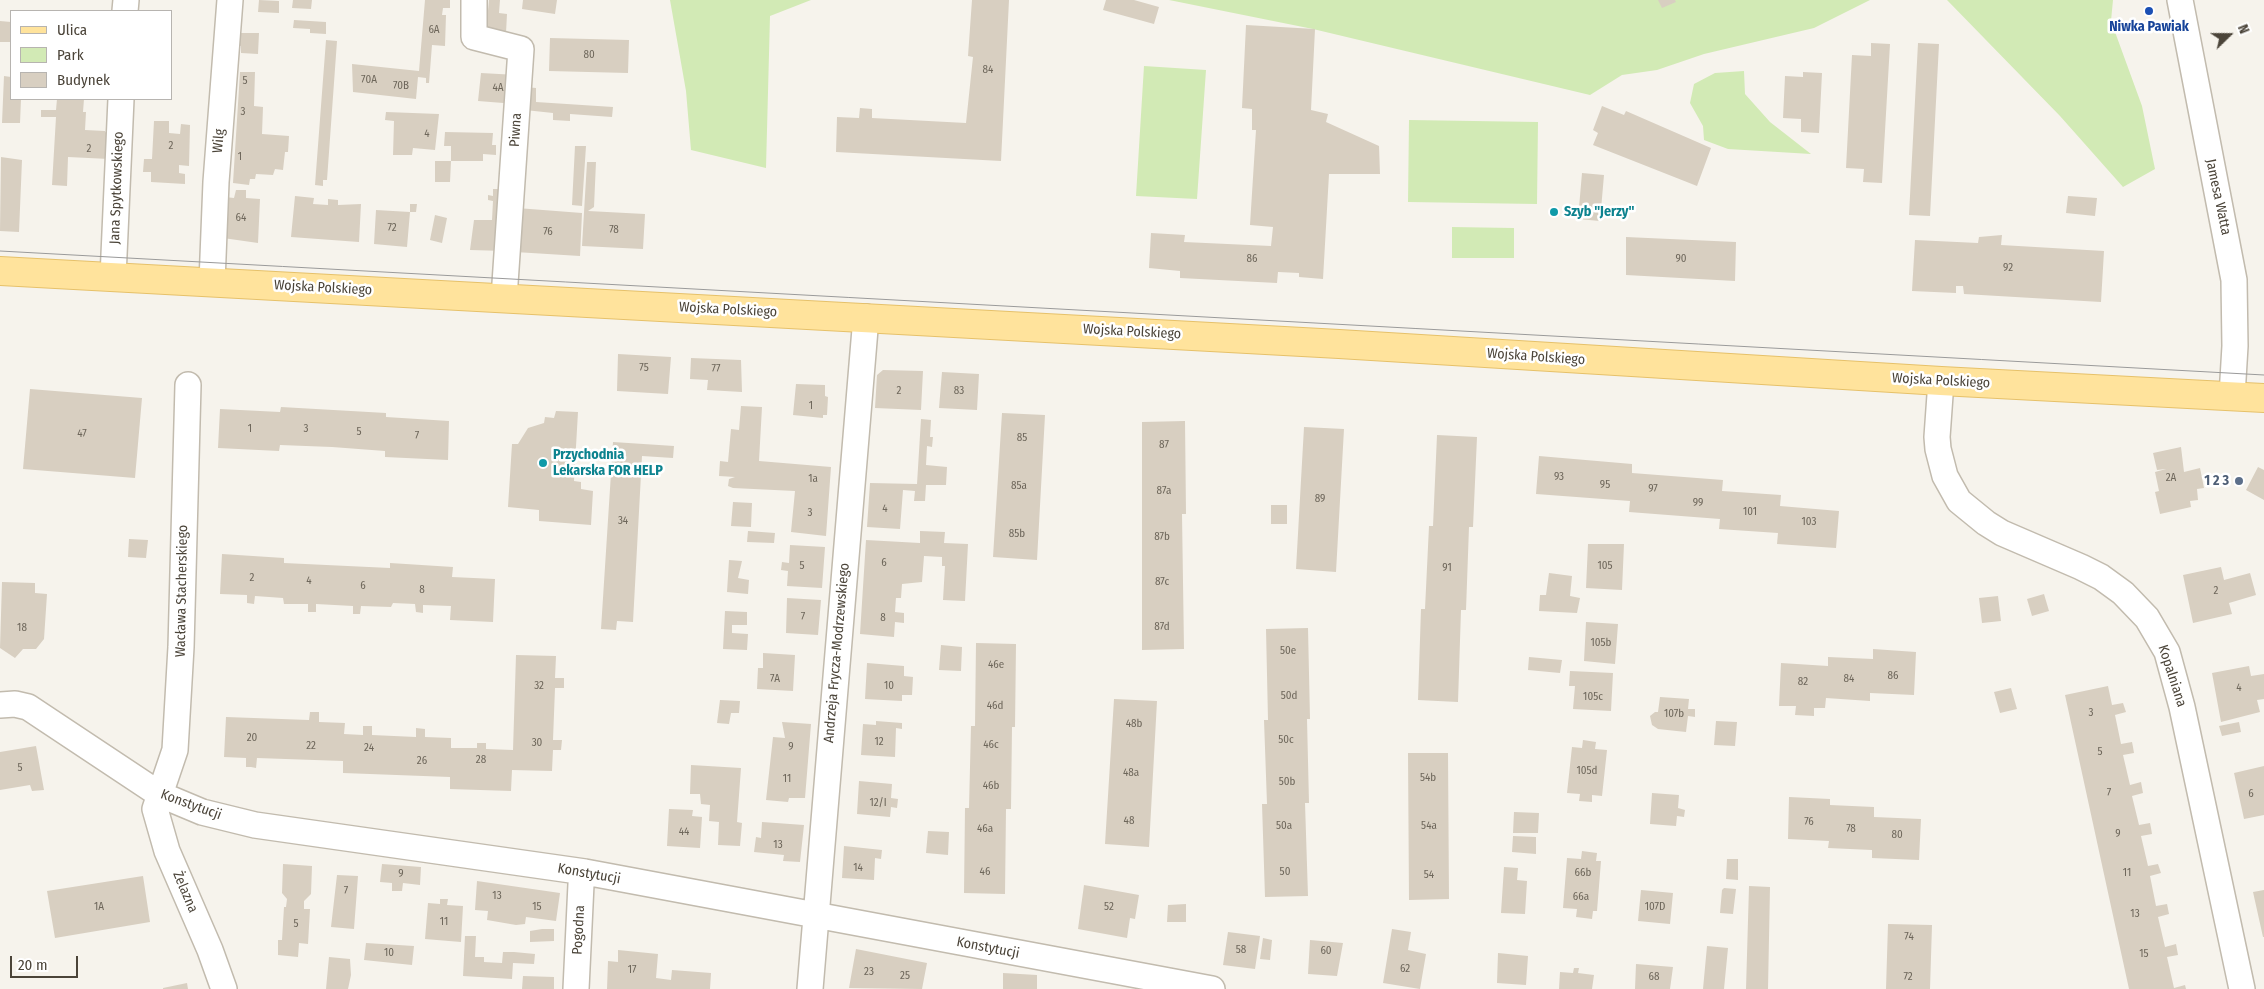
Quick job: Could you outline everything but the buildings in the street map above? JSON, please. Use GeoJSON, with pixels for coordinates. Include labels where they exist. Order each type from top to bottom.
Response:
{"type":"FeatureCollection","features":[{"type":"Feature","properties":{"kind":"main road","name":"Wojska Polskiego"},"geometry":{"type":"LineString","coordinates":[[0,271],[866,317],[1941,381],[2264,398]]}},
{"type":"Feature","properties":{"kind":"street","name":"Wilg"},"geometry":{"type":"LineString","coordinates":[[212,282],[216,182],[230,0]]}},
{"type":"Feature","properties":{"kind":"street","name":"Piwna"},"geometry":{"type":"LineString","coordinates":[[474,0],[474,37],[522,49],[504,298]]}},
{"type":"Feature","properties":{"kind":"street","name":"Jamesa Watta"},"geometry":{"type":"LineString","coordinates":[[2180,0],[2234,280],[2235,346],[2232,396]]}},
{"type":"Feature","properties":{"kind":"street","name":"Jana Spytkowskiego"},"geometry":{"type":"LineString","coordinates":[[113,277],[121,100]]}},
{"type":"Feature","properties":{"kind":"street","name":"Andrzeja Frycza-Modrzewskiego"},"geometry":{"type":"LineString","coordinates":[[810,989],[866,317]]}},
{"type":"Feature","properties":{"kind":"street","name":"Kopalniana"},"geometry":{"type":"LineString","coordinates":[[1941,381],[1937,437],[1938,449],[1945,476],[1959,501],[1986,523],[2002,532],[2101,577],[2122,593],[2147,618],[2167,652],[2182,707],[2242,989]]}},
{"type":"Feature","properties":{"kind":"street","name":"Wacława Stacherskiego"},"geometry":{"type":"LineString","coordinates":[[159,794],[175,750],[181,647],[188,385]]}},
{"type":"Feature","properties":{"kind":"street","name":"Konstytucji"},"geometry":{"type":"LineString","coordinates":[[1,700],[28,707],[159,794],[202,812],[255,825],[585,872],[1212,989]]}},
{"type":"Feature","properties":{"kind":"street","name":"Żelazna"},"geometry":{"type":"LineString","coordinates":[[159,794],[155,810],[167,851],[210,950],[224,989]]}},
{"type":"Feature","properties":{"kind":"street","name":"Pogodna"},"geometry":{"type":"LineString","coordinates":[[576,989],[582,884],[585,872]]}},
{"type":"Feature","properties":{"kind":"green space"},"geometry":{"type":"Polygon","coordinates":[[[670,0],[811,0],[770,16],[766,168],[691,150],[686,91],[670,0]]]}},
{"type":"Feature","properties":{"kind":"green space"},"geometry":{"type":"Polygon","coordinates":[[[1169,0],[1870,0],[1814,28],[1704,54],[1657,70],[1622,75],[1590,95],[1313,29],[1169,0]]]}},
{"type":"Feature","properties":{"kind":"green space"},"geometry":{"type":"Polygon","coordinates":[[[1947,0],[2113,0],[2111,21],[2142,106],[2155,169],[2123,187],[2060,116],[1947,0]]]}},
{"type":"Feature","properties":{"kind":"green space"},"geometry":{"type":"Polygon","coordinates":[[[1144,66],[1206,70],[1197,199],[1136,196],[1144,66]]]}},
{"type":"Feature","properties":{"kind":"green space"},"geometry":{"type":"Polygon","coordinates":[[[1744,71],[1745,94],[1770,122],[1811,154],[1728,149],[1704,140],[1703,126],[1690,103],[1694,84],[1715,73],[1744,71]]]}},
{"type":"Feature","properties":{"kind":"green space"},"geometry":{"type":"Polygon","coordinates":[[[1409,120],[1538,122],[1537,204],[1408,202],[1409,120]]]}},
{"type":"Feature","properties":{"kind":"green space"},"geometry":{"type":"Polygon","coordinates":[[[1452,227],[1514,228],[1514,258],[1452,258],[1452,227]]]}},
{"type":"Feature","properties":{"kind":"tram line"},"geometry":{"type":"LineString","coordinates":[[0,251],[2264,375]]}},
{"type":"Feature","properties":{"kind":"place","name":"Niwka Pawiak"},"geometry":{"type":"Point","coordinates":[2149,11]}},
{"type":"Feature","properties":{"kind":"place","name":"Szyb \"Jerzy\""},"geometry":{"type":"Point","coordinates":[1554,212]}},
{"type":"Feature","properties":{"kind":"place","name":"Przychodnia Lekarska FOR HELP"},"geometry":{"type":"Point","coordinates":[543,463]}},
{"type":"Feature","properties":{"kind":"place","name":"1 2 3"},"geometry":{"type":"Point","coordinates":[2239,481]}}]}
